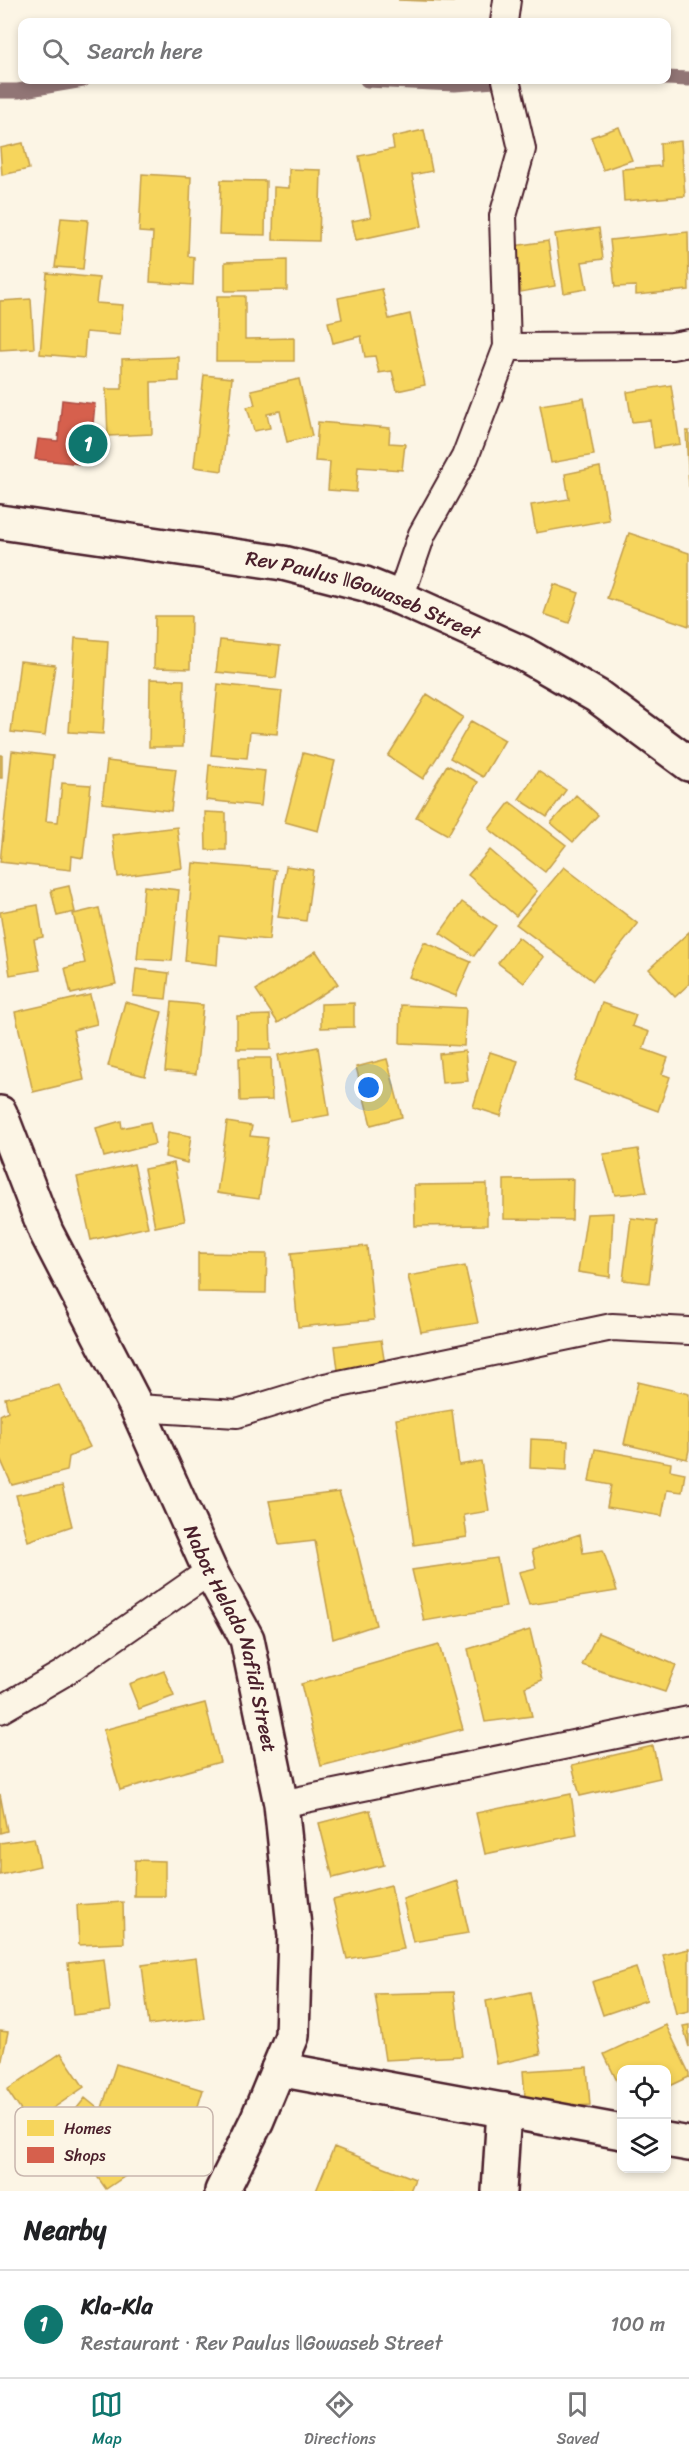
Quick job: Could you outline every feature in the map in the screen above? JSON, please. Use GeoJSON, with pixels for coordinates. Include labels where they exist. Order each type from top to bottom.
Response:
{"type":"FeatureCollection","features":[{"type":"Feature","properties":{"kind":"street","name":"Rev Paulus ǁGowaseb Street"},"geometry":{"type":"LineString","coordinates":[[0,522],[283,563],[365,584],[522,653],[597,696],[689,764]]}},
{"type":"Feature","properties":{"kind":"street","name":"Nabot Helado Nafidi Street"},"geometry":{"type":"LineString","coordinates":[[0,1113],[46,1232],[137,1408],[210,1571],[247,1639],[281,1804],[295,1936],[292,2036],[257,2120],[222,2191]]}},
{"type":"Feature","properties":{"kind":"street"},"geometry":{"type":"LineString","coordinates":[[278,2069],[617,2131]]}},
{"type":"Feature","properties":{"kind":"street"},"geometry":{"type":"LineString","coordinates":[[499,2191],[504,2110]]}},
{"type":"Feature","properties":{"kind":"street"},"geometry":{"type":"LineString","coordinates":[[671,2141],[689,2144]]}},
{"type":"Feature","properties":{"kind":"lane"},"geometry":{"type":"LineString","coordinates":[[505,18],[507,0]]}},
{"type":"Feature","properties":{"kind":"lane"},"geometry":{"type":"LineString","coordinates":[[400,598],[422,534],[465,457],[507,347],[503,216],[522,149],[507,84]]}},
{"type":"Feature","properties":{"kind":"lane"},"geometry":{"type":"LineString","coordinates":[[507,347],[672,346],[689,343]]}},
{"type":"Feature","properties":{"kind":"lane"},"geometry":{"type":"LineString","coordinates":[[137,1408],[237,1414],[325,1387],[612,1327],[689,1332]]}},
{"type":"Feature","properties":{"kind":"lane"},"geometry":{"type":"LineString","coordinates":[[0,1710],[62,1674],[210,1571]]}},
{"type":"Feature","properties":{"kind":"lane"},"geometry":{"type":"LineString","coordinates":[[281,1804],[689,1720]]}},
{"type":"Feature","properties":{"kind":"building: Homes"},"geometry":{"type":"Polygon","coordinates":[[[398,0],[453,0],[453,2],[398,0]]]}},
{"type":"Feature","properties":{"kind":"building: Homes"},"geometry":{"type":"Polygon","coordinates":[[[619,127],[632,160],[603,170],[591,137],[619,127]]]}},
{"type":"Feature","properties":{"kind":"building: Homes"},"geometry":{"type":"Polygon","coordinates":[[[424,130],[432,171],[412,175],[422,226],[356,240],[352,221],[371,217],[359,156],[394,149],[392,137],[424,130]]]}},
{"type":"Feature","properties":{"kind":"building: Homes"},"geometry":{"type":"Polygon","coordinates":[[[681,141],[685,196],[624,201],[622,169],[661,166],[660,143],[681,141]]]}},
{"type":"Feature","properties":{"kind":"building: Homes"},"geometry":{"type":"Polygon","coordinates":[[[23,143],[29,169],[2,175],[0,148],[23,143]]]}},
{"type":"Feature","properties":{"kind":"building: Homes"},"geometry":{"type":"Polygon","coordinates":[[[289,169],[321,170],[319,241],[273,240],[274,187],[289,188],[289,169]]]}},
{"type":"Feature","properties":{"kind":"building: Homes"},"geometry":{"type":"Polygon","coordinates":[[[142,174],[191,177],[188,256],[194,257],[193,285],[150,282],[153,233],[139,232],[142,174]]]}},
{"type":"Feature","properties":{"kind":"building: Homes"},"geometry":{"type":"Polygon","coordinates":[[[221,180],[266,181],[265,235],[219,234],[221,180]]]}},
{"type":"Feature","properties":{"kind":"building: Homes"},"geometry":{"type":"Polygon","coordinates":[[[61,218],[88,220],[83,269],[55,267],[61,218]]]}},
{"type":"Feature","properties":{"kind":"building: Homes"},"geometry":{"type":"Polygon","coordinates":[[[599,228],[603,259],[582,262],[587,289],[564,293],[555,234],[599,228]]]}},
{"type":"Feature","properties":{"kind":"building: Homes"},"geometry":{"type":"Polygon","coordinates":[[[688,232],[689,290],[636,295],[636,286],[615,287],[610,240],[688,232]]]}},
{"type":"Feature","properties":{"kind":"building: Homes"},"geometry":{"type":"Polygon","coordinates":[[[548,241],[555,286],[521,292],[514,246],[548,241]]]}},
{"type":"Feature","properties":{"kind":"building: Homes"},"geometry":{"type":"Polygon","coordinates":[[[287,260],[287,290],[225,291],[225,262],[287,260]]]}},
{"type":"Feature","properties":{"kind":"building: Homes"},"geometry":{"type":"Polygon","coordinates":[[[47,273],[99,278],[96,303],[123,305],[120,335],[86,332],[84,358],[40,354],[47,273]]]}},
{"type":"Feature","properties":{"kind":"building: Homes"},"geometry":{"type":"Polygon","coordinates":[[[382,289],[389,319],[410,314],[425,385],[397,391],[392,371],[379,373],[375,356],[365,357],[361,336],[333,343],[328,322],[342,319],[338,298],[382,289]]]}},
{"type":"Feature","properties":{"kind":"building: Homes"},"geometry":{"type":"Polygon","coordinates":[[[217,296],[245,296],[245,339],[294,338],[294,361],[216,361],[217,296]]]}},
{"type":"Feature","properties":{"kind":"building: Homes"},"geometry":{"type":"Polygon","coordinates":[[[31,299],[34,348],[0,350],[0,301],[31,299]]]}},
{"type":"Feature","properties":{"kind":"building: Homes"},"geometry":{"type":"Polygon","coordinates":[[[179,357],[179,381],[151,382],[152,434],[108,436],[106,389],[122,389],[122,359],[179,357]]]}},
{"type":"Feature","properties":{"kind":"building: Homes"},"geometry":{"type":"Polygon","coordinates":[[[204,375],[232,378],[222,471],[194,467],[204,375]]]}},
{"type":"Feature","properties":{"kind":"building: Homes"},"geometry":{"type":"Polygon","coordinates":[[[299,379],[312,436],[287,442],[280,411],[267,414],[270,428],[254,431],[247,407],[255,405],[251,390],[299,379]]]}},
{"type":"Feature","properties":{"kind":"building: Homes"},"geometry":{"type":"Polygon","coordinates":[[[671,385],[680,444],[654,448],[650,420],[632,422],[627,392],[671,385]]]}},
{"type":"Feature","properties":{"kind":"building: Homes"},"geometry":{"type":"Polygon","coordinates":[[[584,398],[594,455],[551,463],[540,405],[584,398]]]}},
{"type":"Feature","properties":{"kind":"building: Homes"},"geometry":{"type":"Polygon","coordinates":[[[318,422],[390,428],[389,443],[405,444],[402,470],[358,467],[356,492],[328,490],[330,462],[315,461],[318,422]]]}},
{"type":"Feature","properties":{"kind":"building: Homes"},"geometry":{"type":"Polygon","coordinates":[[[686,431],[689,431],[689,487],[686,431]]]}},
{"type":"Feature","properties":{"kind":"building: Homes"},"geometry":{"type":"Polygon","coordinates":[[[600,467],[609,520],[536,533],[531,505],[569,499],[565,474],[600,467]]]}},
{"type":"Feature","properties":{"kind":"building: Homes"},"geometry":{"type":"Polygon","coordinates":[[[629,533],[689,553],[689,626],[607,598],[629,533]]]}},
{"type":"Feature","properties":{"kind":"building: Homes"},"geometry":{"type":"Polygon","coordinates":[[[554,584],[579,593],[569,623],[544,614],[554,584]]]}},
{"type":"Feature","properties":{"kind":"building: Homes"},"geometry":{"type":"Polygon","coordinates":[[[155,616],[191,616],[190,669],[154,668],[155,616]]]}},
{"type":"Feature","properties":{"kind":"building: Homes"},"geometry":{"type":"Polygon","coordinates":[[[75,638],[108,641],[103,734],[69,732],[75,638]]]}},
{"type":"Feature","properties":{"kind":"building: Homes"},"geometry":{"type":"Polygon","coordinates":[[[220,640],[280,646],[276,678],[216,672],[220,640]]]}},
{"type":"Feature","properties":{"kind":"building: Homes"},"geometry":{"type":"Polygon","coordinates":[[[20,661],[55,665],[45,736],[11,732],[20,661]]]}},
{"type":"Feature","properties":{"kind":"building: Homes"},"geometry":{"type":"Polygon","coordinates":[[[150,679],[184,680],[183,747],[149,747],[150,679]]]}},
{"type":"Feature","properties":{"kind":"building: Homes"},"geometry":{"type":"Polygon","coordinates":[[[218,684],[282,691],[277,734],[250,732],[247,758],[211,755],[218,684]]]}},
{"type":"Feature","properties":{"kind":"building: Homes"},"geometry":{"type":"Polygon","coordinates":[[[427,694],[463,717],[423,779],[388,756],[427,694]]]}},
{"type":"Feature","properties":{"kind":"building: Homes"},"geometry":{"type":"Polygon","coordinates":[[[471,721],[505,740],[483,777],[450,758],[471,721]]]}},
{"type":"Feature","properties":{"kind":"building: Homes"},"geometry":{"type":"Polygon","coordinates":[[[12,751],[53,756],[46,821],[58,822],[62,783],[91,785],[83,858],[72,856],[71,870],[0,862],[12,751]]]}},
{"type":"Feature","properties":{"kind":"building: Homes"},"geometry":{"type":"Polygon","coordinates":[[[303,753],[335,761],[318,831],[285,822],[303,753]]]}},
{"type":"Feature","properties":{"kind":"building: Homes"},"geometry":{"type":"Polygon","coordinates":[[[0,755],[2,755],[2,778],[0,778],[0,755]]]}},
{"type":"Feature","properties":{"kind":"building: Homes"},"geometry":{"type":"Polygon","coordinates":[[[107,761],[176,769],[171,811],[102,803],[107,761]]]}},
{"type":"Feature","properties":{"kind":"building: Homes"},"geometry":{"type":"Polygon","coordinates":[[[209,765],[265,771],[261,806],[206,800],[209,765]]]}},
{"type":"Feature","properties":{"kind":"building: Homes"},"geometry":{"type":"Polygon","coordinates":[[[447,765],[478,782],[448,835],[416,817],[447,765]]]}},
{"type":"Feature","properties":{"kind":"building: Homes"},"geometry":{"type":"Polygon","coordinates":[[[538,771],[566,790],[547,817],[519,799],[538,771]]]}},
{"type":"Feature","properties":{"kind":"building: Homes"},"geometry":{"type":"Polygon","coordinates":[[[576,795],[598,815],[573,842],[551,823],[576,795]]]}},
{"type":"Feature","properties":{"kind":"building: Homes"},"geometry":{"type":"Polygon","coordinates":[[[510,802],[566,845],[545,872],[489,829],[510,802]]]}},
{"type":"Feature","properties":{"kind":"building: Homes"},"geometry":{"type":"Polygon","coordinates":[[[205,812],[226,813],[226,850],[206,850],[205,812]]]}},
{"type":"Feature","properties":{"kind":"building: Homes"},"geometry":{"type":"Polygon","coordinates":[[[177,827],[182,868],[118,877],[112,835],[177,827]]]}},
{"type":"Feature","properties":{"kind":"building: Homes"},"geometry":{"type":"Polygon","coordinates":[[[490,850],[537,891],[516,916],[468,875],[490,850]]]}},
{"type":"Feature","properties":{"kind":"building: Homes"},"geometry":{"type":"Polygon","coordinates":[[[193,863],[276,870],[269,940],[219,935],[217,965],[185,961],[193,863]]]}},
{"type":"Feature","properties":{"kind":"building: Homes"},"geometry":{"type":"Polygon","coordinates":[[[286,866],[313,870],[306,921],[278,917],[286,866]]]}},
{"type":"Feature","properties":{"kind":"building: Homes"},"geometry":{"type":"Polygon","coordinates":[[[564,867],[638,924],[593,981],[516,924],[564,867]]]}},
{"type":"Feature","properties":{"kind":"building: Homes"},"geometry":{"type":"Polygon","coordinates":[[[69,886],[75,912],[57,916],[51,890],[69,886]]]}},
{"type":"Feature","properties":{"kind":"building: Homes"},"geometry":{"type":"Polygon","coordinates":[[[144,886],[179,890],[172,961],[137,959],[144,886]]]}},
{"type":"Feature","properties":{"kind":"building: Homes"},"geometry":{"type":"Polygon","coordinates":[[[462,902],[496,926],[474,956],[440,933],[462,902]]]}},
{"type":"Feature","properties":{"kind":"building: Homes"},"geometry":{"type":"Polygon","coordinates":[[[38,905],[43,937],[34,939],[40,970],[10,975],[0,912],[38,905]]]}},
{"type":"Feature","properties":{"kind":"building: Homes"},"geometry":{"type":"Polygon","coordinates":[[[99,908],[116,984],[71,994],[65,968],[85,963],[73,914],[99,908]]]}},
{"type":"Feature","properties":{"kind":"building: Homes"},"geometry":{"type":"Polygon","coordinates":[[[689,932],[689,984],[675,997],[649,969],[689,932]]]}},
{"type":"Feature","properties":{"kind":"building: Homes"},"geometry":{"type":"Polygon","coordinates":[[[518,937],[544,957],[524,983],[498,963],[518,937]]]}},
{"type":"Feature","properties":{"kind":"building: Homes"},"geometry":{"type":"Polygon","coordinates":[[[424,942],[471,962],[456,996],[409,977],[424,942]]]}},
{"type":"Feature","properties":{"kind":"building: Homes"},"geometry":{"type":"Polygon","coordinates":[[[316,951],[338,984],[278,1023],[256,990],[316,951]]]}},
{"type":"Feature","properties":{"kind":"building: Homes"},"geometry":{"type":"Polygon","coordinates":[[[136,969],[169,973],[166,999],[133,996],[136,969]]]}},
{"type":"Feature","properties":{"kind":"building: Homes"},"geometry":{"type":"Polygon","coordinates":[[[90,995],[97,1024],[73,1030],[84,1080],[33,1092],[15,1012],[90,995]]]}},
{"type":"Feature","properties":{"kind":"building: Homes"},"geometry":{"type":"Polygon","coordinates":[[[125,1002],[162,1012],[145,1076],[108,1066],[125,1002]]]}},
{"type":"Feature","properties":{"kind":"building: Homes"},"geometry":{"type":"Polygon","coordinates":[[[172,1002],[203,1005],[196,1074],[165,1071],[172,1002]]]}},
{"type":"Feature","properties":{"kind":"building: Homes"},"geometry":{"type":"Polygon","coordinates":[[[354,1003],[354,1027],[321,1028],[321,1004],[354,1003]]]}},
{"type":"Feature","properties":{"kind":"building: Homes"},"geometry":{"type":"Polygon","coordinates":[[[602,1003],[636,1015],[632,1026],[649,1032],[643,1049],[668,1058],[662,1074],[670,1077],[658,1111],[574,1080],[602,1003]]]}},
{"type":"Feature","properties":{"kind":"building: Homes"},"geometry":{"type":"Polygon","coordinates":[[[401,1005],[466,1008],[464,1046],[400,1043],[401,1005]]]}},
{"type":"Feature","properties":{"kind":"building: Homes"},"geometry":{"type":"Polygon","coordinates":[[[270,1015],[271,1049],[237,1049],[237,1016],[270,1015]]]}},
{"type":"Feature","properties":{"kind":"building: Homes"},"geometry":{"type":"Polygon","coordinates":[[[318,1047],[329,1115],[290,1122],[278,1055],[318,1047]]]}},
{"type":"Feature","properties":{"kind":"building: Homes"},"geometry":{"type":"Polygon","coordinates":[[[465,1051],[468,1081],[442,1083],[439,1054],[465,1051]]]}},
{"type":"Feature","properties":{"kind":"building: Homes"},"geometry":{"type":"Polygon","coordinates":[[[490,1052],[518,1061],[501,1116],[473,1107],[490,1052]]]}},
{"type":"Feature","properties":{"kind":"building: Homes"},"geometry":{"type":"Polygon","coordinates":[[[239,1058],[271,1058],[272,1100],[240,1101],[239,1058]]]}},
{"type":"Feature","properties":{"kind":"building: Homes"},"geometry":{"type":"Polygon","coordinates":[[[387,1059],[402,1117],[371,1125],[356,1067],[387,1059]]]}},
{"type":"Feature","properties":{"kind":"building: Homes"},"geometry":{"type":"Polygon","coordinates":[[[121,1121],[122,1128],[150,1122],[155,1144],[104,1157],[96,1128],[121,1121]]]}},
{"type":"Feature","properties":{"kind":"building: Homes"},"geometry":{"type":"Polygon","coordinates":[[[227,1122],[252,1126],[250,1136],[268,1138],[259,1199],[217,1193],[227,1122]]]}},
{"type":"Feature","properties":{"kind":"building: Homes"},"geometry":{"type":"Polygon","coordinates":[[[168,1132],[191,1136],[187,1163],[165,1157],[168,1132]]]}},
{"type":"Feature","properties":{"kind":"building: Homes"},"geometry":{"type":"Polygon","coordinates":[[[638,1149],[647,1192],[615,1195],[603,1154],[638,1149]]]}},
{"type":"Feature","properties":{"kind":"building: Homes"},"geometry":{"type":"Polygon","coordinates":[[[174,1163],[185,1221],[155,1227],[144,1169],[174,1163]]]}},
{"type":"Feature","properties":{"kind":"building: Homes"},"geometry":{"type":"Polygon","coordinates":[[[134,1164],[148,1227],[91,1240],[77,1177],[134,1164]]]}},
{"type":"Feature","properties":{"kind":"building: Homes"},"geometry":{"type":"Polygon","coordinates":[[[573,1179],[572,1220],[504,1219],[504,1180],[573,1179]]]}},
{"type":"Feature","properties":{"kind":"building: Homes"},"geometry":{"type":"Polygon","coordinates":[[[487,1184],[487,1225],[415,1226],[414,1185],[487,1184]]]}},
{"type":"Feature","properties":{"kind":"building: Homes"},"geometry":{"type":"Polygon","coordinates":[[[613,1213],[610,1277],[578,1272],[587,1214],[613,1213]]]}},
{"type":"Feature","properties":{"kind":"building: Homes"},"geometry":{"type":"Polygon","coordinates":[[[631,1218],[657,1221],[649,1283],[623,1280],[631,1218]]]}},
{"type":"Feature","properties":{"kind":"building: Homes"},"geometry":{"type":"Polygon","coordinates":[[[367,1246],[374,1320],[298,1327],[291,1253],[367,1246]]]}},
{"type":"Feature","properties":{"kind":"building: Homes"},"geometry":{"type":"Polygon","coordinates":[[[198,1253],[267,1254],[266,1293],[198,1292],[198,1253]]]}},
{"type":"Feature","properties":{"kind":"building: Homes"},"geometry":{"type":"Polygon","coordinates":[[[465,1266],[478,1323],[421,1332],[408,1276],[465,1266]]]}},
{"type":"Feature","properties":{"kind":"building: Homes"},"geometry":{"type":"Polygon","coordinates":[[[381,1340],[385,1365],[338,1370],[335,1346],[381,1340]]]}},
{"type":"Feature","properties":{"kind":"building: Homes"},"geometry":{"type":"Polygon","coordinates":[[[638,1382],[689,1394],[687,1459],[624,1444],[638,1382]]]}},
{"type":"Feature","properties":{"kind":"building: Homes"},"geometry":{"type":"Polygon","coordinates":[[[59,1385],[90,1447],[69,1457],[67,1471],[12,1485],[0,1458],[0,1415],[8,1411],[5,1398],[59,1385]]]}},
{"type":"Feature","properties":{"kind":"building: Homes"},"geometry":{"type":"Polygon","coordinates":[[[452,1410],[459,1465],[481,1461],[489,1511],[464,1515],[467,1537],[414,1545],[396,1419],[452,1410]]]}},
{"type":"Feature","properties":{"kind":"building: Homes"},"geometry":{"type":"Polygon","coordinates":[[[531,1439],[568,1441],[567,1470],[530,1468],[531,1439]]]}},
{"type":"Feature","properties":{"kind":"building: Homes"},"geometry":{"type":"Polygon","coordinates":[[[595,1449],[671,1463],[670,1470],[685,1473],[682,1492],[667,1490],[662,1516],[607,1507],[611,1485],[589,1481],[595,1449]]]}},
{"type":"Feature","properties":{"kind":"building: Homes"},"geometry":{"type":"Polygon","coordinates":[[[62,1486],[72,1526],[28,1541],[16,1495],[62,1486]]]}},
{"type":"Feature","properties":{"kind":"building: Homes"},"geometry":{"type":"Polygon","coordinates":[[[339,1492],[353,1533],[376,1625],[333,1639],[315,1541],[279,1545],[269,1501],[339,1492]]]}},
{"type":"Feature","properties":{"kind":"building: Homes"},"geometry":{"type":"Polygon","coordinates":[[[580,1534],[583,1553],[603,1550],[617,1591],[529,1605],[519,1572],[536,1568],[532,1550],[580,1534]]]}},
{"type":"Feature","properties":{"kind":"building: Homes"},"geometry":{"type":"Polygon","coordinates":[[[497,1558],[506,1607],[424,1621],[412,1570],[497,1558]]]}},
{"type":"Feature","properties":{"kind":"building: Homes"},"geometry":{"type":"Polygon","coordinates":[[[530,1630],[542,1680],[525,1687],[532,1716],[485,1722],[468,1649],[530,1630]]]}},
{"type":"Feature","properties":{"kind":"building: Homes"},"geometry":{"type":"Polygon","coordinates":[[[598,1633],[676,1665],[665,1692],[582,1665],[598,1633]]]}},
{"type":"Feature","properties":{"kind":"building: Homes"},"geometry":{"type":"Polygon","coordinates":[[[439,1645],[463,1729],[321,1766],[301,1684],[439,1645]]]}},
{"type":"Feature","properties":{"kind":"building: Homes"},"geometry":{"type":"Polygon","coordinates":[[[164,1671],[174,1696],[139,1709],[129,1684],[164,1671]]]}},
{"type":"Feature","properties":{"kind":"building: Homes"},"geometry":{"type":"Polygon","coordinates":[[[205,1703],[220,1762],[120,1790],[103,1730],[205,1703]]]}},
{"type":"Feature","properties":{"kind":"building: Homes"},"geometry":{"type":"Polygon","coordinates":[[[653,1746],[660,1778],[580,1796],[572,1765],[653,1746]]]}},
{"type":"Feature","properties":{"kind":"building: Homes"},"geometry":{"type":"Polygon","coordinates":[[[0,1794],[7,1831],[0,1833],[0,1794]]]}},
{"type":"Feature","properties":{"kind":"building: Homes"},"geometry":{"type":"Polygon","coordinates":[[[571,1794],[577,1835],[485,1854],[476,1813],[571,1794]]]}},
{"type":"Feature","properties":{"kind":"building: Homes"},"geometry":{"type":"Polygon","coordinates":[[[370,1810],[384,1865],[333,1878],[319,1823],[370,1810]]]}},
{"type":"Feature","properties":{"kind":"building: Homes"},"geometry":{"type":"Polygon","coordinates":[[[34,1838],[40,1866],[0,1875],[0,1843],[34,1838]]]}},
{"type":"Feature","properties":{"kind":"building: Homes"},"geometry":{"type":"Polygon","coordinates":[[[135,1860],[165,1861],[165,1896],[134,1896],[135,1860]]]}},
{"type":"Feature","properties":{"kind":"building: Homes"},"geometry":{"type":"Polygon","coordinates":[[[457,1881],[469,1933],[413,1942],[403,1899],[457,1881]]]}},
{"type":"Feature","properties":{"kind":"building: Homes"},"geometry":{"type":"Polygon","coordinates":[[[391,1885],[404,1949],[347,1959],[333,1900],[391,1885]]]}},
{"type":"Feature","properties":{"kind":"building: Homes"},"geometry":{"type":"Polygon","coordinates":[[[123,1902],[124,1943],[79,1945],[77,1905],[123,1902]]]}},
{"type":"Feature","properties":{"kind":"building: Homes"},"geometry":{"type":"Polygon","coordinates":[[[689,1949],[689,2011],[676,2014],[663,1955],[689,1949]]]}},
{"type":"Feature","properties":{"kind":"building: Homes"},"geometry":{"type":"Polygon","coordinates":[[[196,1958],[204,2018],[149,2025],[142,1965],[196,1958]]]}},
{"type":"Feature","properties":{"kind":"building: Homes"},"geometry":{"type":"Polygon","coordinates":[[[104,1959],[110,2011],[73,2015],[68,1963],[104,1959]]]}},
{"type":"Feature","properties":{"kind":"building: Homes"},"geometry":{"type":"Polygon","coordinates":[[[636,1968],[647,2000],[603,2015],[592,1982],[636,1968]]]}},
{"type":"Feature","properties":{"kind":"building: Homes"},"geometry":{"type":"Polygon","coordinates":[[[454,1992],[462,2056],[385,2060],[375,1994],[454,1992]]]}},
{"type":"Feature","properties":{"kind":"building: Homes"},"geometry":{"type":"Polygon","coordinates":[[[530,1992],[541,2054],[497,2064],[486,2001],[530,1992]]]}},
{"type":"Feature","properties":{"kind":"building: Homes"},"geometry":{"type":"Polygon","coordinates":[[[666,2025],[689,2077],[671,2086],[671,2065],[617,2065],[617,2081],[604,2054],[666,2025]]]}},
{"type":"Feature","properties":{"kind":"building: Homes"},"geometry":{"type":"Polygon","coordinates":[[[689,2025],[689,2047],[683,2026],[689,2025]]]}},
{"type":"Feature","properties":{"kind":"building: Homes"},"geometry":{"type":"Polygon","coordinates":[[[0,2031],[8,2032],[0,2069],[0,2031]]]}},
{"type":"Feature","properties":{"kind":"building: Homes"},"geometry":{"type":"Polygon","coordinates":[[[61,2053],[84,2087],[55,2107],[18,2107],[7,2090],[61,2053]]]}},
{"type":"Feature","properties":{"kind":"building: Homes"},"geometry":{"type":"Polygon","coordinates":[[[116,2064],[203,2090],[198,2107],[102,2107],[116,2064]]]}},
{"type":"Feature","properties":{"kind":"building: Homes"},"geometry":{"type":"Polygon","coordinates":[[[587,2067],[590,2105],[526,2110],[523,2071],[587,2067]]]}},
{"type":"Feature","properties":{"kind":"building: Homes"},"geometry":{"type":"Polygon","coordinates":[[[85,2098],[96,2107],[78,2107],[85,2098]]]}},
{"type":"Feature","properties":{"kind":"building: Homes"},"geometry":{"type":"Polygon","coordinates":[[[334,2147],[415,2179],[410,2191],[316,2191],[334,2147]]]}},
{"type":"Feature","properties":{"kind":"building: Homes"},"geometry":{"type":"Polygon","coordinates":[[[97,2176],[125,2176],[106,2189],[97,2176]]]}},
{"type":"Feature","properties":{"kind":"building: Shops"},"geometry":{"type":"Polygon","coordinates":[[[62,400],[95,404],[89,465],[35,459],[38,439],[58,441],[62,400]]]}},
{"type":"Feature","properties":{"kind":"waterway"},"geometry":{"type":"LineString","coordinates":[[671,78],[689,79]]}},
{"type":"Feature","properties":{"kind":"waterway"},"geometry":{"type":"LineString","coordinates":[[0,91],[18,91],[59,84]]}},
{"type":"Feature","properties":{"kind":"place","name":"Kla-Kla"},"geometry":{"type":"Point","coordinates":[88,444]}}]}
